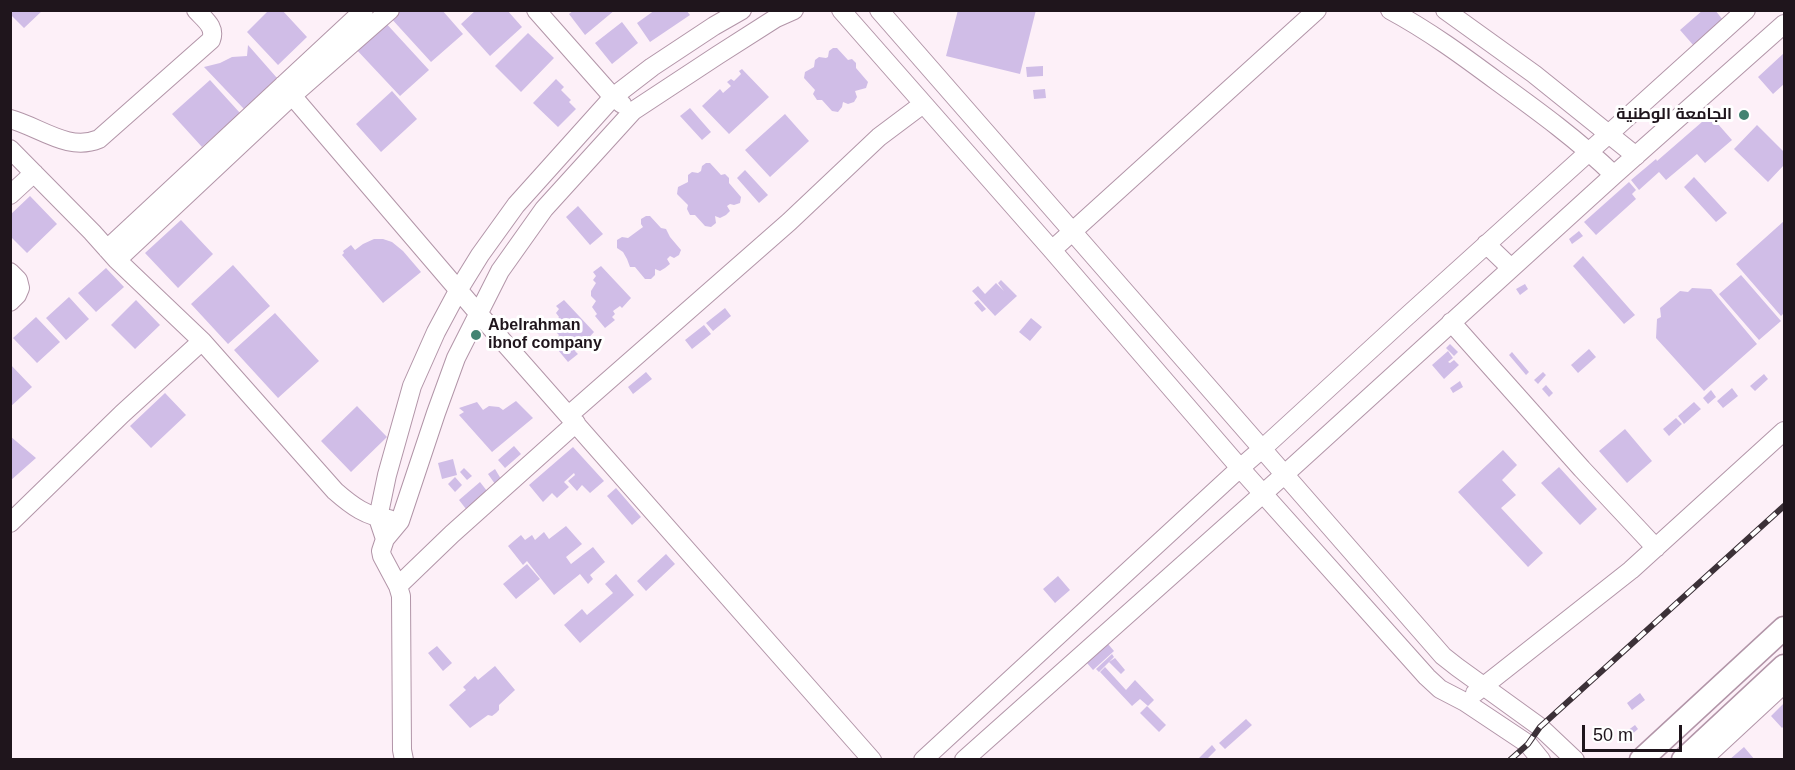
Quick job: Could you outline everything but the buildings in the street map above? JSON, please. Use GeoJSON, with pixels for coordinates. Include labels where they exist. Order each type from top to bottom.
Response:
{"type":"FeatureCollection","features":[{"type":"Feature","properties":{"kind":"main road"},"geometry":{"type":"LineString","coordinates":[[1641,759],[1785,628]]}},
{"type":"Feature","properties":{"kind":"main road"},"geometry":{"type":"LineString","coordinates":[[1683,759],[1785,666]]}},
{"type":"Feature","properties":{"kind":"street"},"geometry":{"type":"LineString","coordinates":[[10,119],[75,143],[89,143],[99,138],[211,40],[214,34],[211,25],[196,10]]}},
{"type":"Feature","properties":{"kind":"street"},"geometry":{"type":"LineString","coordinates":[[112,255],[288,90],[364,10]]}},
{"type":"Feature","properties":{"kind":"street"},"geometry":{"type":"LineString","coordinates":[[288,90],[390,10]]}},
{"type":"Feature","properties":{"kind":"street"},"geometry":{"type":"LineString","coordinates":[[536,10],[613,97],[633,111]]}},
{"type":"Feature","properties":{"kind":"street"},"geometry":{"type":"LineString","coordinates":[[385,539],[378,518],[387,474],[412,386],[436,332],[459,289],[516,205],[613,97],[661,61],[742,10]]}},
{"type":"Feature","properties":{"kind":"street"},"geometry":{"type":"LineString","coordinates":[[404,759],[402,750],[402,605],[398,586],[381,551],[385,539],[400,520],[452,369],[478,313],[500,272],[544,209],[633,111],[776,18],[794,10]]}},
{"type":"Feature","properties":{"kind":"street"},"geometry":{"type":"LineString","coordinates":[[841,10],[1240,468],[1427,677],[1440,689],[1465,702],[1528,744],[1540,759]]}},
{"type":"Feature","properties":{"kind":"street"},"geometry":{"type":"LineString","coordinates":[[879,10],[1443,656],[1540,727],[1575,759]]}},
{"type":"Feature","properties":{"kind":"street"},"geometry":{"type":"LineString","coordinates":[[1052,250],[1317,10]]}},
{"type":"Feature","properties":{"kind":"street"},"geometry":{"type":"LineString","coordinates":[[1390,10],[1434,35],[1589,151],[1614,175]]}},
{"type":"Feature","properties":{"kind":"street"},"geometry":{"type":"LineString","coordinates":[[923,759],[1486,244],[1746,10]]}},
{"type":"Feature","properties":{"kind":"street"},"geometry":{"type":"LineString","coordinates":[[1447,11],[1534,74],[1636,156]]}},
{"type":"Feature","properties":{"kind":"street"},"geometry":{"type":"LineString","coordinates":[[964,759],[1785,24]]}},
{"type":"Feature","properties":{"kind":"street"},"geometry":{"type":"LineString","coordinates":[[288,90],[478,313],[872,759]]}},
{"type":"Feature","properties":{"kind":"street"},"geometry":{"type":"LineString","coordinates":[[398,586],[572,419],[879,137],[923,104]]}},
{"type":"Feature","properties":{"kind":"street"},"geometry":{"type":"LineString","coordinates":[[10,149],[112,255],[202,341],[335,491],[351,506],[378,518],[400,520]]}},
{"type":"Feature","properties":{"kind":"street"},"geometry":{"type":"LineString","coordinates":[[10,195],[34,173]]}},
{"type":"Feature","properties":{"kind":"street"},"geometry":{"type":"LineString","coordinates":[[1486,244],[1511,268]]}},
{"type":"Feature","properties":{"kind":"street"},"geometry":{"type":"LineString","coordinates":[[10,272],[18,280],[20,288],[10,302]]}},
{"type":"Feature","properties":{"kind":"street"},"geometry":{"type":"LineString","coordinates":[[1451,322],[1656,548]]}},
{"type":"Feature","properties":{"kind":"street"},"geometry":{"type":"LineString","coordinates":[[10,524],[122,414],[202,341]]}},
{"type":"Feature","properties":{"kind":"street"},"geometry":{"type":"LineString","coordinates":[[1465,702],[1631,570],[1785,431]]}},
{"type":"Feature","properties":{"kind":"street"},"geometry":{"type":"LineString","coordinates":[[1702,759],[1785,684]]}},
{"type":"Feature","properties":{"kind":"railway"},"geometry":{"type":"LineString","coordinates":[[1510,760],[1528,744],[1540,727],[1784,506]]}},
{"type":"Feature","properties":{"kind":"place","name":"الجامعة الوطنية"},"geometry":{"type":"Point","coordinates":[1744,115]}},
{"type":"Feature","properties":{"kind":"place","name":"Abelrahman ibnof company"},"geometry":{"type":"Point","coordinates":[476,335]}}]}
